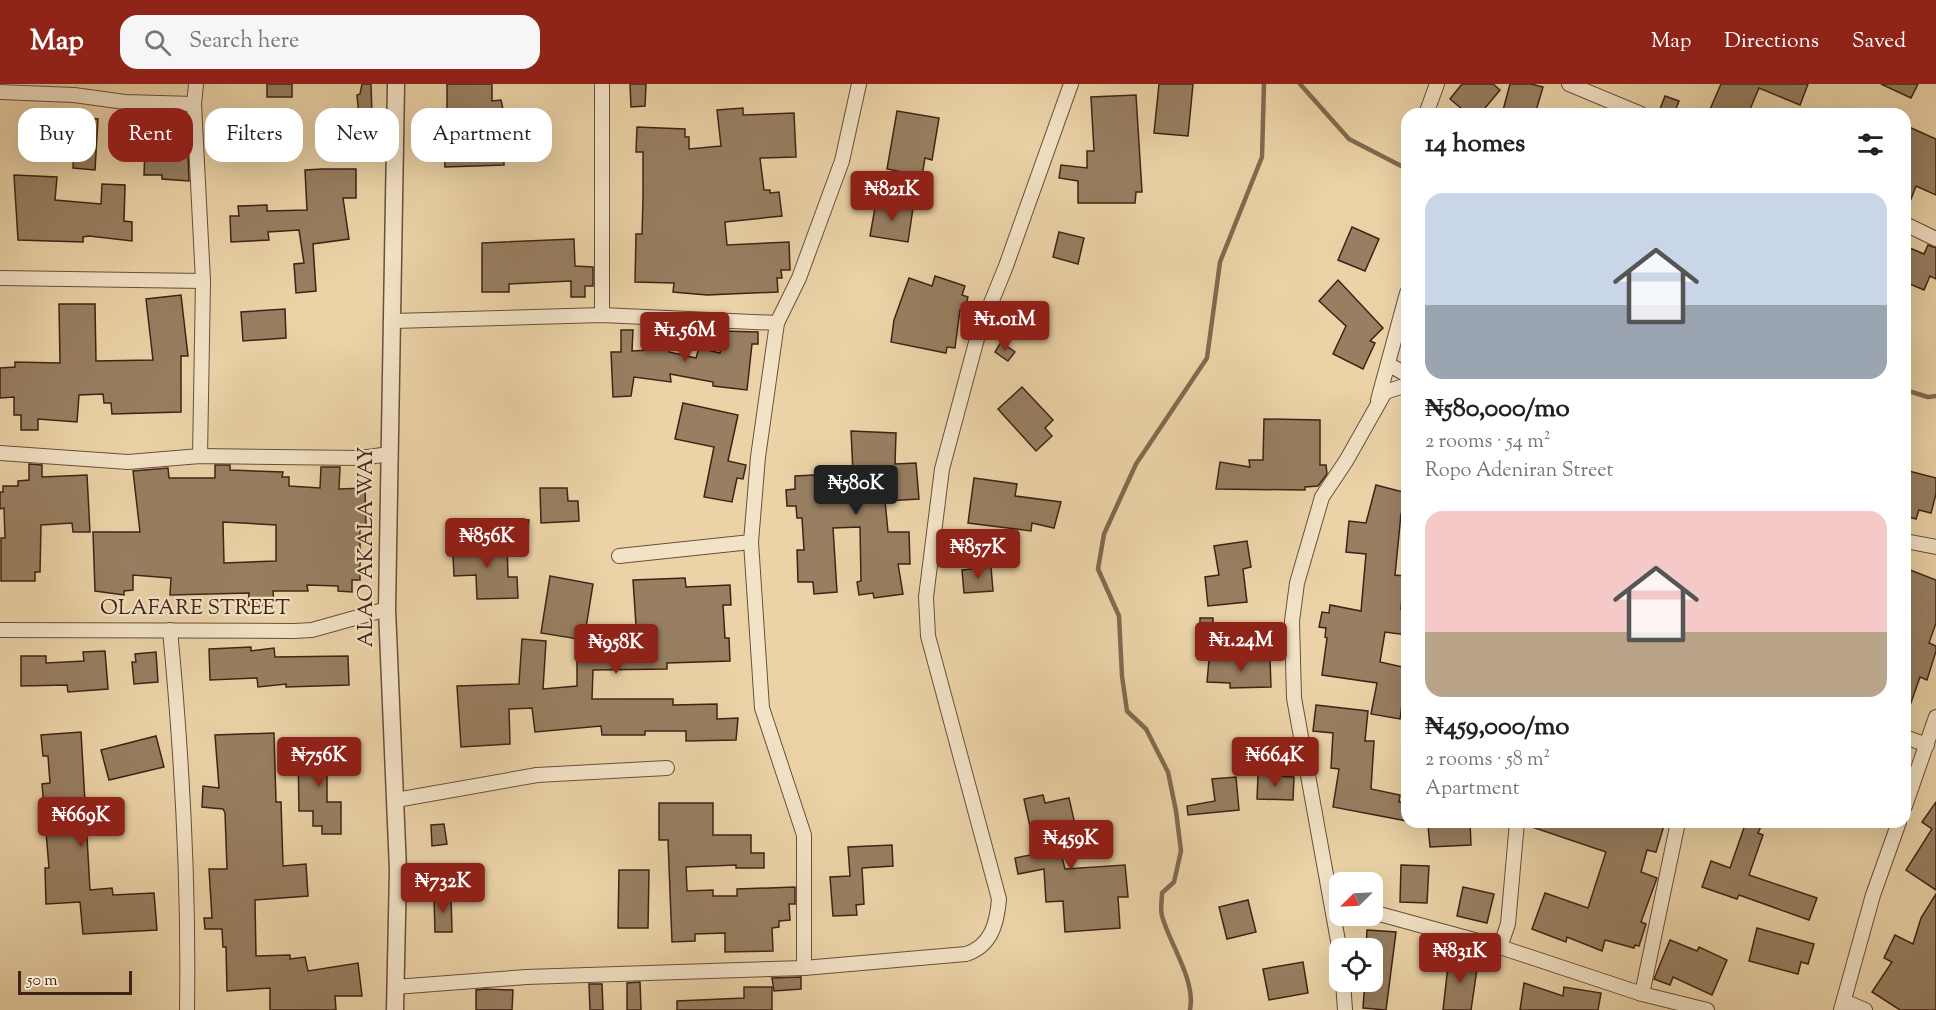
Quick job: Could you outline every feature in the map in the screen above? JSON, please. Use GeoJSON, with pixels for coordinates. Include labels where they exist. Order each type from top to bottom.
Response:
{"type":"FeatureCollection","features":[{"type":"Feature","properties":{"kind":"street"},"geometry":{"type":"LineString","coordinates":[[196,84],[194,104],[203,281],[200,456]]}},
{"type":"Feature","properties":{"kind":"street","name":"ALAO AKALA WAY"},"geometry":{"type":"LineString","coordinates":[[395,1010],[396,800],[387,609],[396,84]]}},
{"type":"Feature","properties":{"kind":"street"},"geometry":{"type":"LineString","coordinates":[[602,84],[602,315]]}},
{"type":"Feature","properties":{"kind":"street"},"geometry":{"type":"LineString","coordinates":[[804,968],[804,835],[762,708],[751,542],[758,457],[777,324],[799,278],[842,161],[859,84]]}},
{"type":"Feature","properties":{"kind":"street"},"geometry":{"type":"LineString","coordinates":[[395,987],[526,977],[804,968],[966,954],[985,944],[994,927],[999,899],[997,884],[928,636],[926,597],[942,470],[978,335],[1006,266],[1071,84]]}},
{"type":"Feature","properties":{"kind":"street"},"geometry":{"type":"LineString","coordinates":[[1428,108],[1437,84]]}},
{"type":"Feature","properties":{"kind":"street"},"geometry":{"type":"LineString","coordinates":[[1569,84],[1627,108]]}},
{"type":"Feature","properties":{"kind":"street"},"geometry":{"type":"LineString","coordinates":[[0,92],[75,89],[125,102],[194,104]]}},
{"type":"Feature","properties":{"kind":"street"},"geometry":{"type":"LineString","coordinates":[[1911,227],[1936,239]]}},
{"type":"Feature","properties":{"kind":"street"},"geometry":{"type":"LineString","coordinates":[[0,278],[203,281]]}},
{"type":"Feature","properties":{"kind":"street"},"geometry":{"type":"LineString","coordinates":[[393,321],[602,315],[777,324]]}},
{"type":"Feature","properties":{"kind":"street"},"geometry":{"type":"LineString","coordinates":[[1376,404],[1401,315]]}},
{"type":"Feature","properties":{"kind":"street"},"geometry":{"type":"LineString","coordinates":[[1388,364],[1401,372]]}},
{"type":"Feature","properties":{"kind":"street"},"geometry":{"type":"LineString","coordinates":[[1329,872],[1294,698],[1292,621],[1297,583],[1322,497],[1346,461],[1376,404],[1385,392],[1401,387]]}},
{"type":"Feature","properties":{"kind":"street"},"geometry":{"type":"LineString","coordinates":[[0,453],[128,462],[200,456],[360,458],[390,454]]}},
{"type":"Feature","properties":{"kind":"street"},"geometry":{"type":"LineString","coordinates":[[619,556],[751,542]]}},
{"type":"Feature","properties":{"kind":"street"},"geometry":{"type":"LineString","coordinates":[[1911,542],[1936,547]]}},
{"type":"Feature","properties":{"kind":"street","name":"OLAFARE STREET"},"geometry":{"type":"LineString","coordinates":[[0,630],[312,630],[387,609]]}},
{"type":"Feature","properties":{"kind":"street"},"geometry":{"type":"LineString","coordinates":[[170,630],[180,748],[188,942],[187,1010]]}},
{"type":"Feature","properties":{"kind":"street"},"geometry":{"type":"LineString","coordinates":[[1911,789],[1936,717]]}},
{"type":"Feature","properties":{"kind":"street"},"geometry":{"type":"LineString","coordinates":[[1911,739],[1927,745]]}},
{"type":"Feature","properties":{"kind":"street"},"geometry":{"type":"LineString","coordinates":[[396,800],[537,775],[667,768]]}},
{"type":"Feature","properties":{"kind":"street"},"geometry":{"type":"LineString","coordinates":[[1500,947],[1508,924],[1516,828]]}},
{"type":"Feature","properties":{"kind":"street"},"geometry":{"type":"LineString","coordinates":[[1642,994],[1677,828]]}},
{"type":"Feature","properties":{"kind":"street"},"geometry":{"type":"LineString","coordinates":[[1865,1010],[1843,1006],[1873,895],[1897,828]]}},
{"type":"Feature","properties":{"kind":"street"},"geometry":{"type":"LineString","coordinates":[[1383,915],[1500,947],[1642,994],[1707,1010]]}},
{"type":"Feature","properties":{"kind":"street"},"geometry":{"type":"LineString","coordinates":[[1344,992],[1345,1010]]}},
{"type":"Feature","properties":{"kind":"building"},"geometry":{"type":"Polygon","coordinates":[[[267,84],[292,84],[292,97],[267,97],[267,84]]]}},
{"type":"Feature","properties":{"kind":"building"},"geometry":{"type":"Polygon","coordinates":[[[362,84],[371,84],[372,108],[358,108],[357,95],[360,94],[362,84]]]}},
{"type":"Feature","properties":{"kind":"building"},"geometry":{"type":"Polygon","coordinates":[[[447,84],[492,84],[492,101],[501,100],[503,108],[447,108],[447,84]]]}},
{"type":"Feature","properties":{"kind":"building"},"geometry":{"type":"Polygon","coordinates":[[[630,84],[646,84],[645,106],[631,107],[630,84]]]}},
{"type":"Feature","properties":{"kind":"building"},"geometry":{"type":"Polygon","coordinates":[[[1159,84],[1193,84],[1188,136],[1154,133],[1159,84]]]}},
{"type":"Feature","properties":{"kind":"building"},"geometry":{"type":"Polygon","coordinates":[[[1462,84],[1493,84],[1500,90],[1485,108],[1461,108],[1450,99],[1462,84]]]}},
{"type":"Feature","properties":{"kind":"building"},"geometry":{"type":"Polygon","coordinates":[[[1510,84],[1531,84],[1543,87],[1537,108],[1504,108],[1510,84]]]}},
{"type":"Feature","properties":{"kind":"building"},"geometry":{"type":"Polygon","coordinates":[[[1721,84],[1808,84],[1800,105],[1759,88],[1751,108],[1711,108],[1721,84]]]}},
{"type":"Feature","properties":{"kind":"building"},"geometry":{"type":"Polygon","coordinates":[[[1881,84],[1918,84],[1911,98],[1881,84]]]}},
{"type":"Feature","properties":{"kind":"building"},"geometry":{"type":"Polygon","coordinates":[[[1136,95],[1142,192],[1136,192],[1135,203],[1078,203],[1078,181],[1059,178],[1061,165],[1087,168],[1087,151],[1094,151],[1091,97],[1136,95]]]}},
{"type":"Feature","properties":{"kind":"building"},"geometry":{"type":"Polygon","coordinates":[[[1665,96],[1679,101],[1676,108],[1660,108],[1665,96]]]}},
{"type":"Feature","properties":{"kind":"building"},"geometry":{"type":"Polygon","coordinates":[[[743,108],[743,115],[794,113],[796,157],[760,158],[764,190],[770,190],[770,193],[779,192],[782,216],[725,222],[727,245],[789,242],[790,270],[781,270],[782,278],[777,278],[778,292],[707,295],[673,292],[674,283],[635,282],[636,234],[642,234],[643,198],[643,152],[636,152],[637,127],[685,129],[685,137],[689,137],[689,149],[721,146],[717,110],[743,108]]]}},
{"type":"Feature","properties":{"kind":"building"},"geometry":{"type":"Polygon","coordinates":[[[897,111],[939,118],[932,160],[925,158],[922,176],[887,169],[897,111]]]}},
{"type":"Feature","properties":{"kind":"building"},"geometry":{"type":"Polygon","coordinates":[[[96,119],[98,119],[96,153],[96,119]]]}},
{"type":"Feature","properties":{"kind":"building"},"geometry":{"type":"Polygon","coordinates":[[[1911,128],[1936,139],[1936,195],[1916,186],[1911,199],[1911,128]]]}},
{"type":"Feature","properties":{"kind":"building"},"geometry":{"type":"Polygon","coordinates":[[[73,162],[95,162],[95,170],[73,168],[73,162]]]}},
{"type":"Feature","properties":{"kind":"building"},"geometry":{"type":"Polygon","coordinates":[[[144,162],[188,162],[189,181],[162,179],[162,175],[144,175],[144,162]]]}},
{"type":"Feature","properties":{"kind":"building"},"geometry":{"type":"Polygon","coordinates":[[[445,162],[504,162],[504,165],[445,167],[445,162]]]}},
{"type":"Feature","properties":{"kind":"building"},"geometry":{"type":"Polygon","coordinates":[[[356,169],[356,198],[343,198],[349,239],[313,244],[316,291],[296,293],[294,264],[304,263],[299,230],[268,232],[269,240],[231,242],[230,216],[239,216],[238,206],[267,205],[267,211],[307,210],[305,170],[356,169]]]}},
{"type":"Feature","properties":{"kind":"building"},"geometry":{"type":"Polygon","coordinates":[[[14,175],[57,177],[55,200],[101,204],[102,184],[125,185],[124,221],[132,222],[132,241],[89,236],[83,237],[83,242],[18,240],[14,175]]]}},
{"type":"Feature","properties":{"kind":"building"},"geometry":{"type":"Polygon","coordinates":[[[876,202],[913,208],[908,242],[870,236],[876,202]]]}},
{"type":"Feature","properties":{"kind":"building"},"geometry":{"type":"Polygon","coordinates":[[[1352,227],[1379,239],[1365,271],[1338,260],[1352,227]]]}},
{"type":"Feature","properties":{"kind":"building"},"geometry":{"type":"Polygon","coordinates":[[[1059,232],[1084,238],[1078,264],[1053,257],[1059,232]]]}},
{"type":"Feature","properties":{"kind":"building"},"geometry":{"type":"Polygon","coordinates":[[[574,239],[575,266],[593,267],[593,286],[585,286],[585,297],[571,297],[571,281],[509,284],[509,292],[482,292],[482,243],[574,239]]]}},
{"type":"Feature","properties":{"kind":"building"},"geometry":{"type":"Polygon","coordinates":[[[1928,245],[1936,248],[1936,279],[1930,276],[1924,290],[1911,285],[1911,249],[1924,254],[1928,245]]]}},
{"type":"Feature","properties":{"kind":"building"},"geometry":{"type":"Polygon","coordinates":[[[935,276],[965,286],[962,295],[968,297],[964,311],[960,310],[955,348],[947,347],[946,353],[891,342],[894,320],[909,278],[932,286],[935,276]]]}},
{"type":"Feature","properties":{"kind":"building"},"geometry":{"type":"Polygon","coordinates":[[[1338,280],[1383,328],[1370,341],[1375,343],[1363,369],[1333,354],[1346,326],[1319,301],[1338,280]]]}},
{"type":"Feature","properties":{"kind":"building"},"geometry":{"type":"Polygon","coordinates":[[[181,295],[188,356],[181,356],[181,412],[112,414],[111,403],[104,403],[103,394],[79,395],[77,422],[38,419],[38,430],[21,430],[21,415],[14,415],[14,397],[0,398],[0,368],[15,367],[15,362],[60,363],[59,304],[95,304],[96,361],[153,360],[146,299],[181,295]]]}},
{"type":"Feature","properties":{"kind":"building"},"geometry":{"type":"Polygon","coordinates":[[[285,309],[286,338],[243,341],[241,312],[285,309]]]}},
{"type":"Feature","properties":{"kind":"building"},"geometry":{"type":"Polygon","coordinates":[[[621,330],[633,330],[632,351],[669,349],[669,352],[696,358],[699,348],[720,353],[723,331],[758,332],[758,344],[752,344],[747,390],[713,386],[713,382],[670,374],[671,382],[634,377],[631,396],[613,397],[611,352],[621,352],[621,330]]]}},
{"type":"Feature","properties":{"kind":"building"},"geometry":{"type":"Polygon","coordinates":[[[1001,342],[1015,352],[1008,361],[995,352],[1001,342]]]}},
{"type":"Feature","properties":{"kind":"building"},"geometry":{"type":"Polygon","coordinates":[[[1022,387],[1053,420],[1045,428],[1052,436],[1036,451],[998,409],[1022,387]]]}},
{"type":"Feature","properties":{"kind":"building"},"geometry":{"type":"Polygon","coordinates":[[[683,403],[738,415],[728,461],[746,465],[743,479],[737,478],[732,502],[704,497],[714,447],[675,439],[683,403]]]}},
{"type":"Feature","properties":{"kind":"building"},"geometry":{"type":"Polygon","coordinates":[[[1264,419],[1320,420],[1320,465],[1326,465],[1327,474],[1318,486],[1305,487],[1305,490],[1216,489],[1220,462],[1250,467],[1249,460],[1263,460],[1264,419]]]}},
{"type":"Feature","properties":{"kind":"building"},"geometry":{"type":"Polygon","coordinates":[[[851,431],[896,433],[895,464],[916,463],[919,499],[885,501],[888,532],[909,532],[910,564],[898,564],[903,594],[874,598],[873,593],[859,595],[857,582],[861,581],[860,527],[833,528],[837,592],[814,594],[813,582],[798,582],[797,550],[804,550],[802,518],[797,518],[796,506],[787,506],[786,490],[795,489],[795,476],[853,473],[851,431]]]}},
{"type":"Feature","properties":{"kind":"building"},"geometry":{"type":"Polygon","coordinates":[[[29,464],[42,465],[42,477],[87,475],[90,532],[73,532],[72,523],[41,525],[40,572],[35,572],[35,581],[1,581],[1,538],[5,538],[4,508],[0,509],[0,492],[3,492],[3,486],[18,486],[18,481],[29,480],[29,464]]]}},
{"type":"Feature","properties":{"kind":"building"},"geometry":{"type":"Polygon","coordinates":[[[215,465],[230,465],[230,470],[283,472],[282,477],[289,477],[289,486],[320,488],[321,467],[340,467],[339,489],[365,488],[366,525],[360,525],[360,580],[352,580],[352,592],[338,591],[338,586],[307,585],[308,591],[273,591],[274,606],[248,605],[249,593],[170,595],[171,578],[133,575],[133,590],[124,591],[124,595],[95,591],[93,532],[140,532],[133,471],[168,468],[169,478],[215,478],[215,465]],[[223,522],[224,563],[276,561],[276,525],[223,522]]]}},
{"type":"Feature","properties":{"kind":"building"},"geometry":{"type":"Polygon","coordinates":[[[1911,472],[1936,478],[1936,494],[1931,513],[1919,510],[1916,519],[1911,518],[1911,472]]]}},
{"type":"Feature","properties":{"kind":"building"},"geometry":{"type":"Polygon","coordinates":[[[974,478],[1017,484],[1015,496],[1061,502],[1054,528],[1032,523],[1031,531],[968,523],[974,478]]]}},
{"type":"Feature","properties":{"kind":"building"},"geometry":{"type":"Polygon","coordinates":[[[1376,485],[1401,491],[1395,575],[1401,576],[1401,634],[1385,632],[1380,662],[1401,667],[1400,719],[1371,714],[1377,683],[1322,675],[1327,638],[1325,637],[1326,628],[1319,627],[1322,612],[1329,613],[1330,605],[1361,611],[1366,554],[1346,552],[1349,521],[1366,523],[1376,485]]]}},
{"type":"Feature","properties":{"kind":"building"},"geometry":{"type":"Polygon","coordinates":[[[540,488],[567,488],[568,501],[578,501],[579,521],[541,523],[540,488]]]}},
{"type":"Feature","properties":{"kind":"building"},"geometry":{"type":"Polygon","coordinates":[[[516,519],[529,520],[527,538],[515,537],[516,519]]]}},
{"type":"Feature","properties":{"kind":"building"},"geometry":{"type":"Polygon","coordinates":[[[507,541],[508,577],[517,577],[518,598],[477,599],[476,575],[454,576],[453,556],[457,556],[456,543],[507,541]]]}},
{"type":"Feature","properties":{"kind":"building"},"geometry":{"type":"Polygon","coordinates":[[[1247,541],[1251,567],[1243,569],[1247,602],[1208,606],[1205,577],[1219,575],[1214,546],[1247,541]]]}},
{"type":"Feature","properties":{"kind":"building"},"geometry":{"type":"Polygon","coordinates":[[[991,567],[993,591],[964,593],[962,570],[991,567]]]}},
{"type":"Feature","properties":{"kind":"building"},"geometry":{"type":"Polygon","coordinates":[[[1911,570],[1936,580],[1936,623],[1929,643],[1936,646],[1936,651],[1927,680],[1920,677],[1911,703],[1911,570]]]}},
{"type":"Feature","properties":{"kind":"building"},"geometry":{"type":"Polygon","coordinates":[[[550,576],[593,584],[584,640],[541,633],[550,576]]]}},
{"type":"Feature","properties":{"kind":"building"},"geometry":{"type":"Polygon","coordinates":[[[685,578],[686,587],[730,585],[731,605],[723,605],[725,638],[729,638],[730,661],[667,663],[667,669],[593,670],[592,699],[673,699],[673,705],[717,704],[717,719],[738,718],[736,740],[686,741],[686,731],[645,731],[645,735],[602,735],[601,726],[535,732],[532,708],[509,709],[510,744],[461,747],[457,686],[519,684],[522,639],[546,641],[543,689],[577,686],[577,657],[631,657],[629,625],[636,625],[633,580],[685,578]]]}},
{"type":"Feature","properties":{"kind":"building"},"geometry":{"type":"Polygon","coordinates":[[[1200,618],[1213,618],[1213,653],[1200,653],[1200,618]]]}},
{"type":"Feature","properties":{"kind":"building"},"geometry":{"type":"Polygon","coordinates":[[[251,647],[251,651],[274,648],[275,657],[348,656],[349,685],[286,687],[286,684],[258,687],[257,678],[210,680],[209,649],[251,647]]]}},
{"type":"Feature","properties":{"kind":"building"},"geometry":{"type":"Polygon","coordinates":[[[105,651],[108,689],[68,692],[67,685],[21,686],[21,656],[46,656],[46,663],[84,661],[83,652],[105,651]]]}},
{"type":"Feature","properties":{"kind":"building"},"geometry":{"type":"Polygon","coordinates":[[[156,652],[158,682],[134,684],[132,662],[136,662],[135,654],[156,652]]]}},
{"type":"Feature","properties":{"kind":"building"},"geometry":{"type":"Polygon","coordinates":[[[1270,659],[1271,687],[1230,688],[1230,683],[1207,682],[1209,660],[1270,659]]]}},
{"type":"Feature","properties":{"kind":"building"},"geometry":{"type":"Polygon","coordinates":[[[1316,705],[1368,711],[1365,741],[1374,741],[1371,789],[1400,795],[1401,820],[1333,807],[1339,769],[1331,768],[1333,733],[1313,731],[1316,705]]]}},
{"type":"Feature","properties":{"kind":"building"},"geometry":{"type":"Polygon","coordinates":[[[81,732],[90,890],[112,888],[113,895],[154,893],[157,930],[83,934],[80,902],[46,904],[45,868],[49,868],[42,784],[50,783],[48,756],[43,756],[41,735],[81,732]]]}},
{"type":"Feature","properties":{"kind":"building"},"geometry":{"type":"Polygon","coordinates":[[[274,733],[276,802],[281,802],[283,866],[306,864],[308,896],[255,900],[256,956],[290,955],[290,959],[305,957],[308,971],[358,963],[362,996],[335,996],[336,1010],[270,1010],[270,988],[227,991],[226,947],[223,947],[222,929],[205,929],[204,918],[212,918],[209,869],[227,869],[225,813],[223,809],[202,807],[203,786],[219,788],[215,735],[274,733]]]}},
{"type":"Feature","properties":{"kind":"building"},"geometry":{"type":"Polygon","coordinates":[[[156,736],[164,767],[109,780],[101,750],[156,736]]]}},
{"type":"Feature","properties":{"kind":"building"},"geometry":{"type":"Polygon","coordinates":[[[298,750],[340,750],[340,773],[327,773],[327,802],[341,802],[341,834],[322,834],[322,826],[313,826],[313,811],[299,811],[298,750]]]}},
{"type":"Feature","properties":{"kind":"building"},"geometry":{"type":"Polygon","coordinates":[[[1258,775],[1294,777],[1293,800],[1257,799],[1258,775]]]}},
{"type":"Feature","properties":{"kind":"building"},"geometry":{"type":"Polygon","coordinates":[[[1236,777],[1239,810],[1188,815],[1187,806],[1215,801],[1212,779],[1236,777]]]}},
{"type":"Feature","properties":{"kind":"building"},"geometry":{"type":"Polygon","coordinates":[[[1043,795],[1045,803],[1069,798],[1078,838],[1058,842],[1065,869],[1125,865],[1128,897],[1118,897],[1120,928],[1065,932],[1063,901],[1046,902],[1044,869],[1018,874],[1015,858],[1036,854],[1024,799],[1043,795]]]}},
{"type":"Feature","properties":{"kind":"building"},"geometry":{"type":"Polygon","coordinates":[[[1936,802],[1936,890],[1906,870],[1932,829],[1922,822],[1936,802]]]}},
{"type":"Feature","properties":{"kind":"building"},"geometry":{"type":"Polygon","coordinates":[[[659,803],[713,803],[713,835],[751,835],[751,853],[764,853],[764,868],[736,868],[736,865],[686,867],[687,891],[713,890],[713,896],[737,896],[737,889],[795,887],[795,904],[789,904],[790,920],[779,921],[779,927],[772,928],[773,951],[725,952],[725,933],[695,934],[695,941],[672,942],[668,840],[659,840],[659,803]]]}},
{"type":"Feature","properties":{"kind":"building"},"geometry":{"type":"Polygon","coordinates":[[[444,824],[447,844],[432,846],[431,825],[444,824]]]}},
{"type":"Feature","properties":{"kind":"building"},"geometry":{"type":"Polygon","coordinates":[[[1428,828],[1470,828],[1471,845],[1430,847],[1428,828]]]}},
{"type":"Feature","properties":{"kind":"building"},"geometry":{"type":"Polygon","coordinates":[[[1535,828],[1663,828],[1656,852],[1647,850],[1641,872],[1657,878],[1641,922],[1646,924],[1639,946],[1635,945],[1634,948],[1605,940],[1602,951],[1567,937],[1566,942],[1532,929],[1545,893],[1588,908],[1606,852],[1535,828]]]}},
{"type":"Feature","properties":{"kind":"building"},"geometry":{"type":"Polygon","coordinates":[[[1744,828],[1760,828],[1758,833],[1763,835],[1749,875],[1817,898],[1809,920],[1739,895],[1737,899],[1702,887],[1711,861],[1730,868],[1744,828]]]}},
{"type":"Feature","properties":{"kind":"building"},"geometry":{"type":"Polygon","coordinates":[[[892,845],[893,866],[862,868],[864,904],[856,905],[857,915],[833,916],[830,877],[850,876],[848,847],[892,845]]]}},
{"type":"Feature","properties":{"kind":"building"},"geometry":{"type":"Polygon","coordinates":[[[1401,865],[1429,866],[1427,903],[1400,902],[1401,865]]]}},
{"type":"Feature","properties":{"kind":"building"},"geometry":{"type":"Polygon","coordinates":[[[619,870],[649,870],[648,928],[618,928],[619,870]]]}},
{"type":"Feature","properties":{"kind":"building"},"geometry":{"type":"Polygon","coordinates":[[[1463,887],[1494,894],[1487,923],[1457,916],[1463,887]]]}},
{"type":"Feature","properties":{"kind":"building"},"geometry":{"type":"Polygon","coordinates":[[[1936,894],[1936,1010],[1900,1010],[1872,992],[1892,962],[1884,958],[1895,935],[1913,944],[1921,918],[1936,894]]]}},
{"type":"Feature","properties":{"kind":"building"},"geometry":{"type":"Polygon","coordinates":[[[451,896],[452,932],[435,932],[434,897],[451,896]]]}},
{"type":"Feature","properties":{"kind":"building"},"geometry":{"type":"Polygon","coordinates":[[[1248,900],[1256,932],[1227,939],[1219,907],[1248,900]]]}},
{"type":"Feature","properties":{"kind":"building"},"geometry":{"type":"Polygon","coordinates":[[[1757,928],[1814,944],[1808,964],[1801,962],[1798,974],[1749,961],[1757,928]]]}},
{"type":"Feature","properties":{"kind":"building"},"geometry":{"type":"Polygon","coordinates":[[[1367,930],[1396,932],[1386,1010],[1363,1008],[1364,992],[1383,992],[1383,938],[1367,938],[1367,930]]]}},
{"type":"Feature","properties":{"kind":"building"},"geometry":{"type":"Polygon","coordinates":[[[1670,940],[1697,951],[1699,947],[1727,960],[1712,995],[1673,977],[1670,985],[1654,979],[1670,940]]]}},
{"type":"Feature","properties":{"kind":"building"},"geometry":{"type":"Polygon","coordinates":[[[1449,957],[1478,962],[1471,1010],[1443,1010],[1449,957]]]}},
{"type":"Feature","properties":{"kind":"building"},"geometry":{"type":"Polygon","coordinates":[[[1303,962],[1308,993],[1269,1000],[1263,969],[1303,962]]]}},
{"type":"Feature","properties":{"kind":"building"},"geometry":{"type":"Polygon","coordinates":[[[801,977],[801,989],[774,991],[772,978],[801,977]]]}},
{"type":"Feature","properties":{"kind":"building"},"geometry":{"type":"Polygon","coordinates":[[[640,982],[641,1010],[627,1010],[627,983],[640,982]]]}},
{"type":"Feature","properties":{"kind":"building"},"geometry":{"type":"Polygon","coordinates":[[[1524,983],[1563,996],[1564,987],[1601,993],[1598,1010],[1520,1010],[1524,983]]]}},
{"type":"Feature","properties":{"kind":"building"},"geometry":{"type":"Polygon","coordinates":[[[589,984],[602,984],[603,1010],[590,1010],[589,984]]]}},
{"type":"Feature","properties":{"kind":"building"},"geometry":{"type":"Polygon","coordinates":[[[744,987],[772,987],[772,1010],[677,1010],[677,1001],[744,998],[744,987]]]}},
{"type":"Feature","properties":{"kind":"building"},"geometry":{"type":"Polygon","coordinates":[[[476,990],[513,990],[512,1010],[476,1010],[476,990]]]}},
{"type":"Feature","properties":{"kind":"waterway"},"geometry":{"type":"LineString","coordinates":[[1190,1010],[1191,999],[1186,975],[1161,910],[1162,893],[1174,882],[1181,851],[1168,772],[1146,729],[1127,711],[1122,676],[1119,616],[1098,569],[1104,534],[1136,464],[1207,358],[1220,262],[1262,157],[1264,84]]}},
{"type":"Feature","properties":{"kind":"waterway"},"geometry":{"type":"LineString","coordinates":[[1300,84],[1349,139],[1401,166]]}},
{"type":"Feature","properties":{"kind":"waterway"},"geometry":{"type":"LineString","coordinates":[[1911,392],[1928,397],[1936,396]]}}]}
